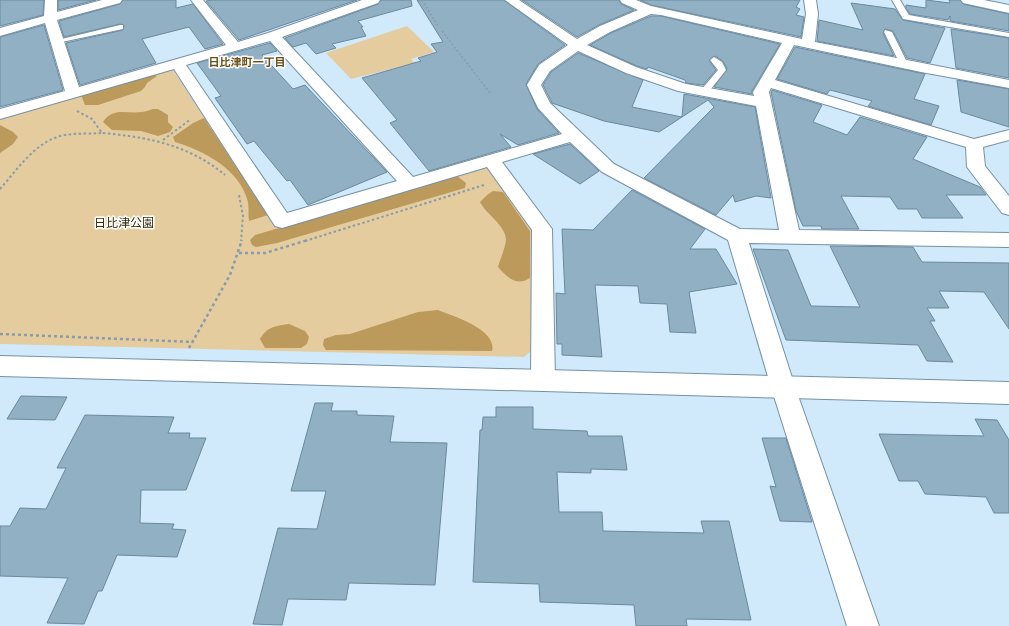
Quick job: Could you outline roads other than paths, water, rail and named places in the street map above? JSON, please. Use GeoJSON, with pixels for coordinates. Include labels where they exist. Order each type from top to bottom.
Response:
{"type":"FeatureCollection","features":[{"type":"Feature","properties":{"kind":"street"},"geometry":{"type":"LineString","coordinates":[[51,0],[50,17],[58,41],[71,94]]}},
{"type":"Feature","properties":{"kind":"street"},"geometry":{"type":"LineString","coordinates":[[0,32],[116,0]]}},
{"type":"Feature","properties":{"kind":"street"},"geometry":{"type":"LineString","coordinates":[[197,0],[236,47]]}},
{"type":"Feature","properties":{"kind":"street"},"geometry":{"type":"LineString","coordinates":[[0,114],[273,36],[350,10],[350,3],[374,0]]}},
{"type":"Feature","properties":{"kind":"street"},"geometry":{"type":"LineString","coordinates":[[511,0],[577,45],[630,70],[682,88],[762,102]]}},
{"type":"Feature","properties":{"kind":"street"},"geometry":{"type":"LineString","coordinates":[[626,0],[655,10],[790,40],[1009,84]]}},
{"type":"Feature","properties":{"kind":"street"},"geometry":{"type":"LineString","coordinates":[[677,0],[605,29],[577,45],[544,68],[534,85],[543,105],[573,136],[608,168],[737,236],[1009,240]]}},
{"type":"Feature","properties":{"kind":"street"},"geometry":{"type":"LineString","coordinates":[[808,43],[812,14],[810,0]]}},
{"type":"Feature","properties":{"kind":"street"},"geometry":{"type":"LineString","coordinates":[[967,0],[1009,9]]}},
{"type":"Feature","properties":{"kind":"street"},"geometry":{"type":"LineString","coordinates":[[273,36],[409,184]]}},
{"type":"Feature","properties":{"kind":"street"},"geometry":{"type":"LineString","coordinates":[[790,40],[761,92],[790,236]]}},
{"type":"Feature","properties":{"kind":"street"},"geometry":{"type":"LineString","coordinates":[[178,64],[282,221],[573,136]]}},
{"type":"Feature","properties":{"kind":"street"},"geometry":{"type":"LineString","coordinates":[[767,82],[974,144],[1009,135]]}},
{"type":"Feature","properties":{"kind":"street"},"geometry":{"type":"LineString","coordinates":[[974,144],[976,167],[1009,209]]}},
{"type":"Feature","properties":{"kind":"street"},"geometry":{"type":"LineString","coordinates":[[491,160],[542,229],[543,380]]}},
{"type":"Feature","properties":{"kind":"street"},"geometry":{"type":"LineString","coordinates":[[737,236],[783,387],[863,626]]}},
{"type":"Feature","properties":{"kind":"street"},"geometry":{"type":"LineString","coordinates":[[0,366],[1009,392]]}},
{"type":"Feature","properties":{"kind":"lane"},"geometry":{"type":"LineString","coordinates":[[896,0],[906,16],[1009,35]]}},
{"type":"Feature","properties":{"kind":"lane"},"geometry":{"type":"LineString","coordinates":[[58,41],[120,27]]}},
{"type":"Feature","properties":{"kind":"lane"},"geometry":{"type":"LineString","coordinates":[[888,32],[904,64]]}},
{"type":"Feature","properties":{"kind":"lane"},"geometry":{"type":"LineString","coordinates":[[704,92],[722,70],[719,64],[714,60]]}},
{"type":"Feature","properties":{"kind":"district","name":"日比津町一丁目"},"geometry":{"type":"Point","coordinates":[247,62]}},
{"type":"Feature","properties":{"kind":"park label","name":"日比津公園"},"geometry":{"type":"Point","coordinates":[124,223]}}]}
